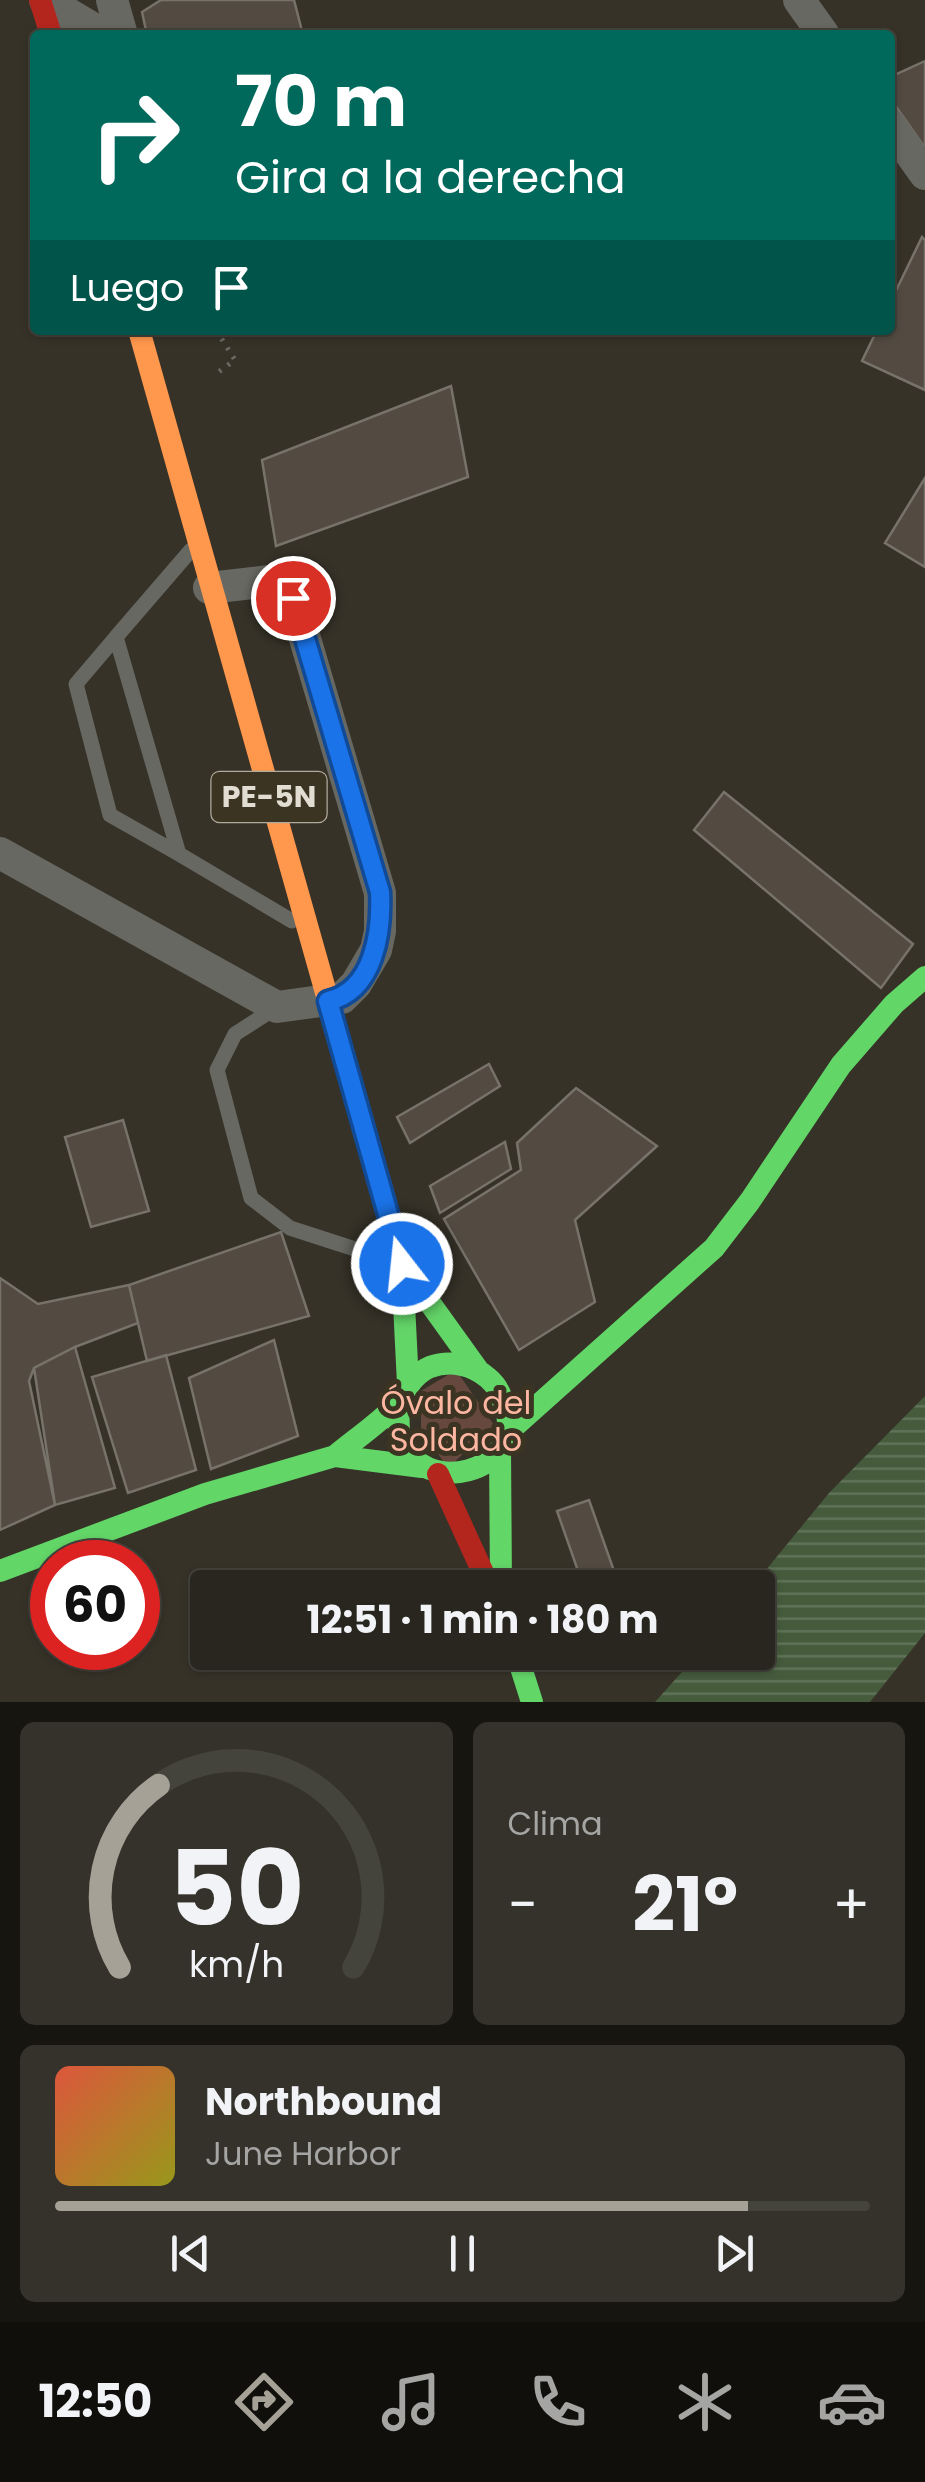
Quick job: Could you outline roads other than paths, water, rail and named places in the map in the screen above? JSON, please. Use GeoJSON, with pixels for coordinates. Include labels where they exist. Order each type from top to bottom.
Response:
{"type":"FeatureCollection","features":[{"type":"Feature","properties":{"kind":"main road"},"geometry":{"type":"LineString","coordinates":[[42,0],[50,30]]}},
{"type":"Feature","properties":{"kind":"main road","name":"PE-5N"},"geometry":{"type":"LineString","coordinates":[[140,335],[196,544],[402,1264],[403,1393],[396,1421],[408,1455],[430,1471]]}},
{"type":"Feature","properties":{"kind":"main road"},"geometry":{"type":"LineString","coordinates":[[0,1570],[205,1494],[334,1456],[456,1476],[489,1463],[504,1441],[568,1376],[690,1274],[726,1233],[865,1034],[897,998],[925,977]]}},
{"type":"Feature","properties":{"kind":"main road","name":"PE-5N"},"geometry":{"type":"LineString","coordinates":[[402,1264],[502,1376],[508,1416],[504,1441]]}},
{"type":"Feature","properties":{"kind":"main road"},"geometry":{"type":"LineString","coordinates":[[334,1456],[422,1372],[440,1364],[460,1364],[502,1376],[568,1376]]}},
{"type":"Feature","properties":{"kind":"main road"},"geometry":{"type":"LineString","coordinates":[[501,1570],[504,1441]]}},
{"type":"Feature","properties":{"kind":"main road"},"geometry":{"type":"LineString","coordinates":[[430,1471],[481,1570]]}},
{"type":"Feature","properties":{"kind":"main road"},"geometry":{"type":"LineString","coordinates":[[522,1670],[532,1702]]}},
{"type":"Feature","properties":{"kind":"street"},"geometry":{"type":"LineString","coordinates":[[42,0],[95,30]]}},
{"type":"Feature","properties":{"kind":"street"},"geometry":{"type":"LineString","coordinates":[[112,0],[121,30]]}},
{"type":"Feature","properties":{"kind":"street"},"geometry":{"type":"LineString","coordinates":[[798,0],[820,30]]}},
{"type":"Feature","properties":{"kind":"street"},"geometry":{"type":"LineString","coordinates":[[895,132],[925,174]]}},
{"type":"Feature","properties":{"kind":"street"},"geometry":{"type":"LineString","coordinates":[[0,853],[277,1007],[342,998],[356,984],[376,950],[381,911],[371,856],[293,598],[282,584],[269,581],[209,588]]}},
{"type":"Feature","properties":{"kind":"lane"},"geometry":{"type":"LineString","coordinates":[[196,544],[76,684],[110,814],[308,931]]}},
{"type":"Feature","properties":{"kind":"lane"},"geometry":{"type":"LineString","coordinates":[[116,637],[178,854]]}},
{"type":"Feature","properties":{"kind":"lane"},"geometry":{"type":"LineString","coordinates":[[277,1007],[235,1034],[217,1070],[251,1198],[290,1228],[402,1264]]}},
{"type":"Feature","properties":{"kind":"park label","name":"Óvalo del Soldado"},"geometry":{"type":"Point","coordinates":[456,1422]}}]}
